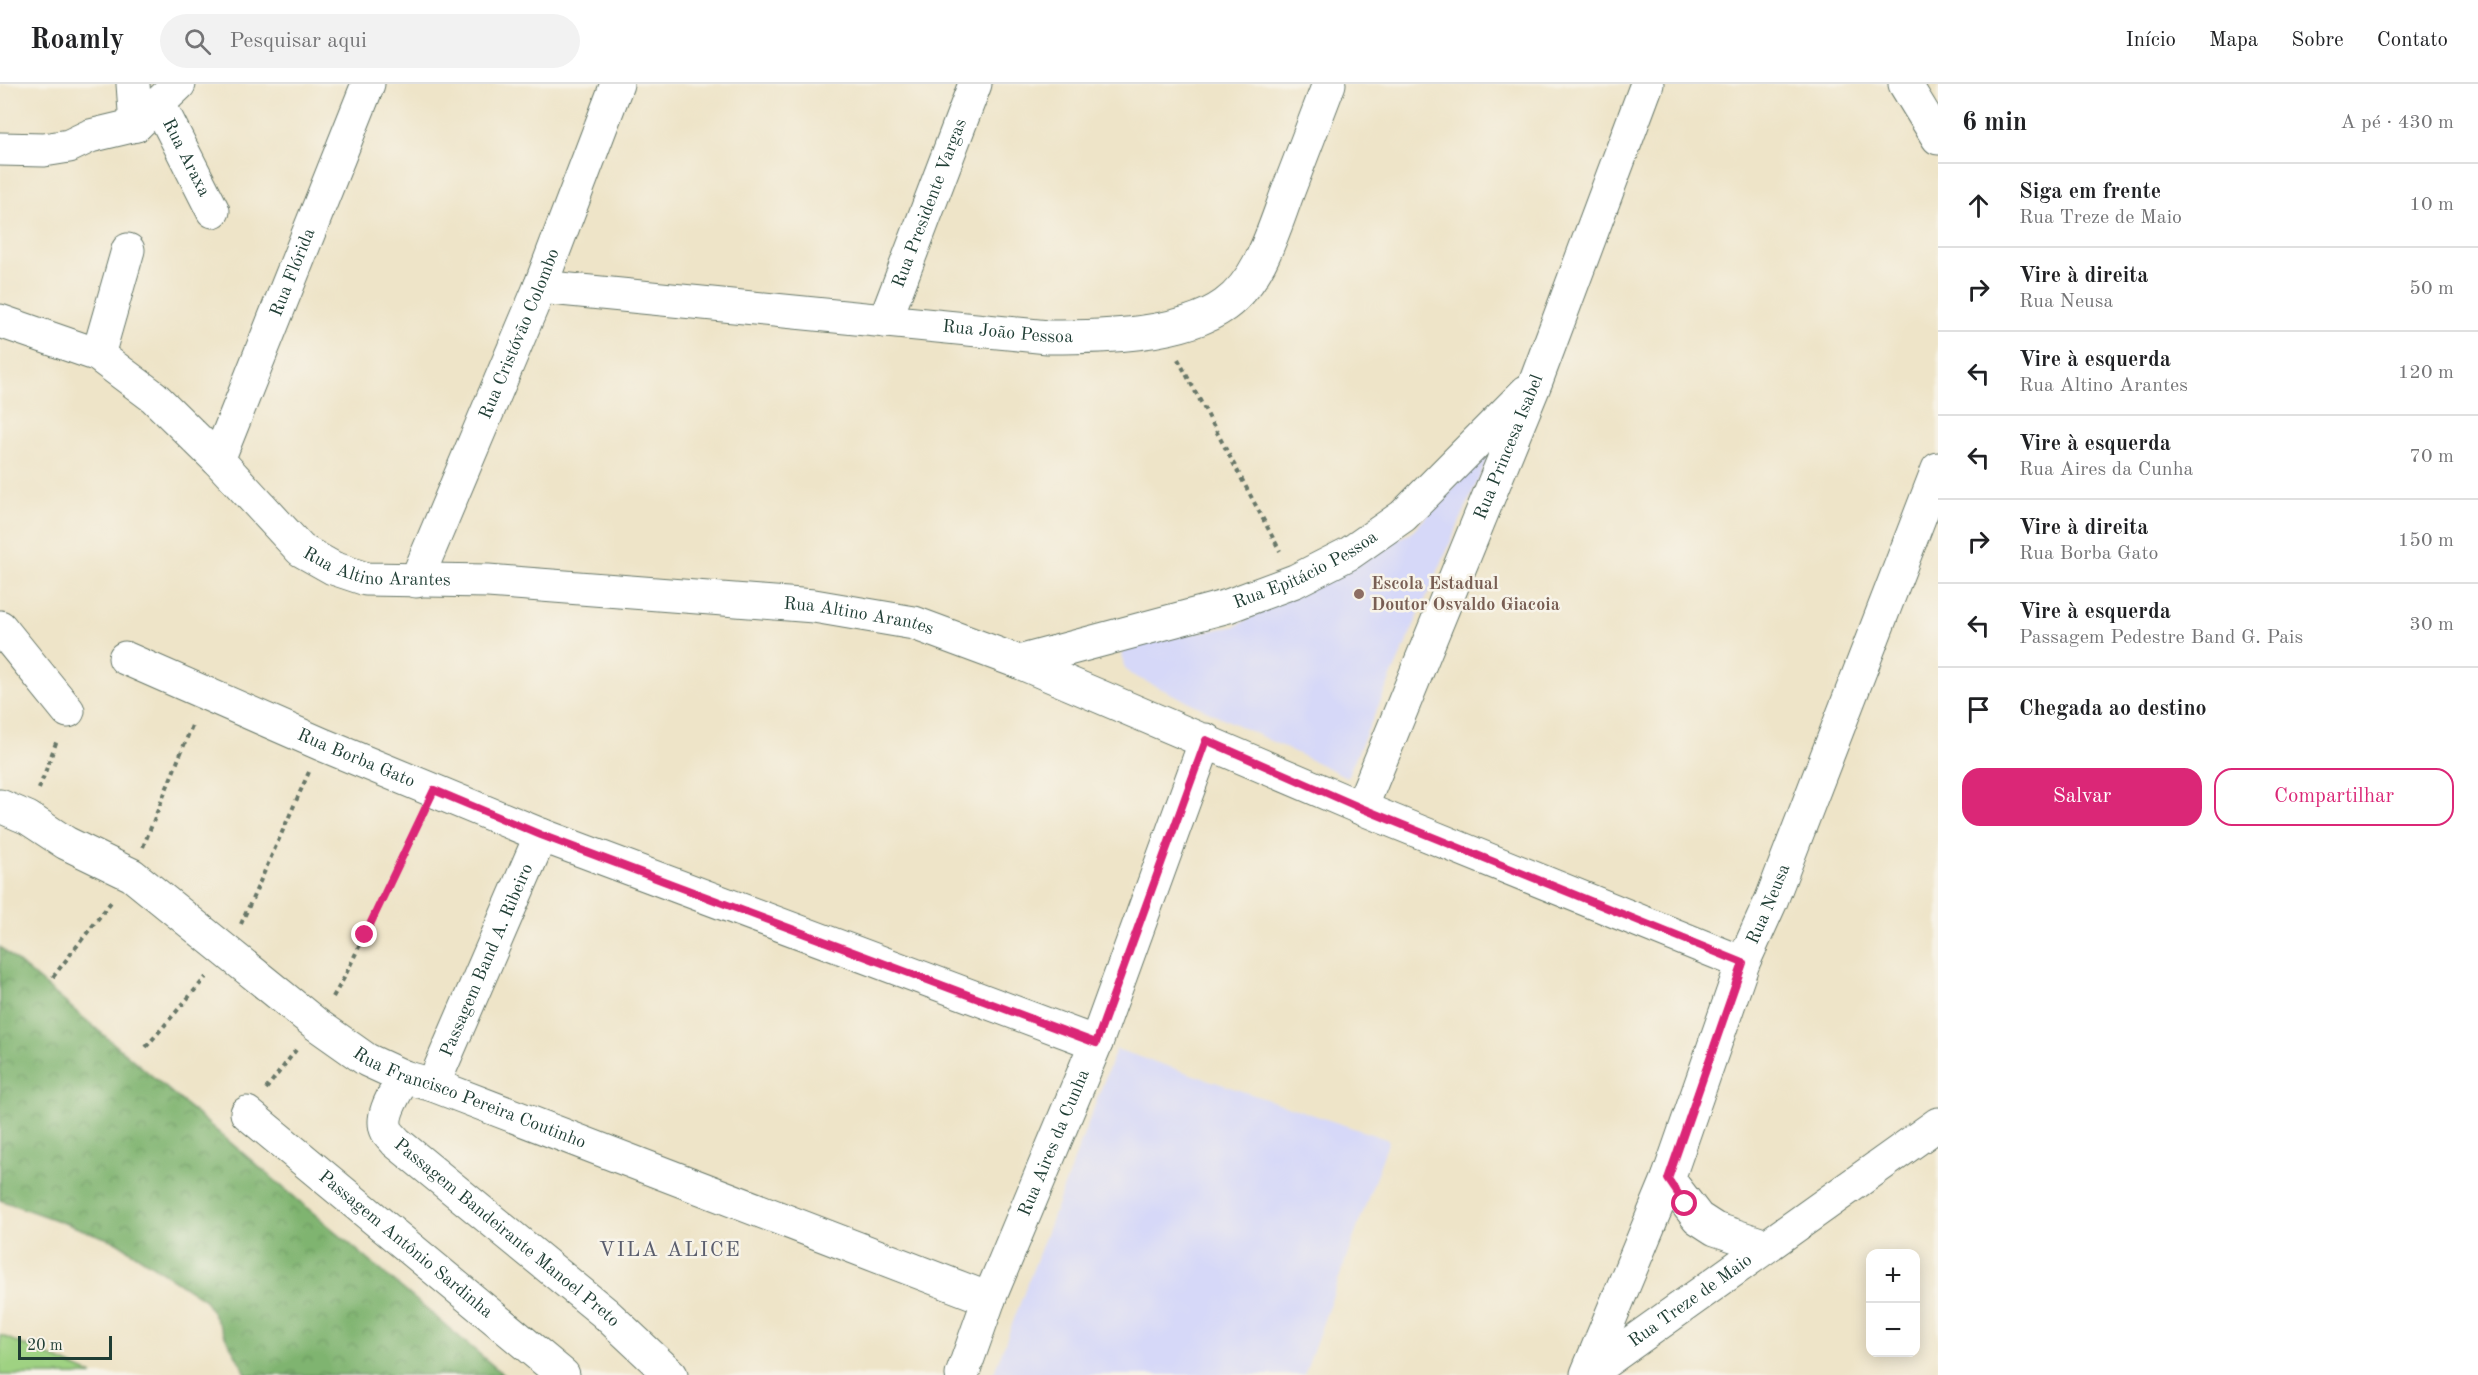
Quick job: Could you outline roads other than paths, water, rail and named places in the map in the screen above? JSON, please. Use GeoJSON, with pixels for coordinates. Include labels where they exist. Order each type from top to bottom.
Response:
{"type":"FeatureCollection","features":[{"type":"Feature","properties":{"kind":"street"},"geometry":{"type":"LineString","coordinates":[[0,149],[61,148],[158,104],[133,84]]}},
{"type":"Feature","properties":{"kind":"street","name":"Rua Flórida"},"geometry":{"type":"LineString","coordinates":[[218,460],[368,84]]}},
{"type":"Feature","properties":{"kind":"street","name":"Rua Cristóvão Colombo"},"geometry":{"type":"LineString","coordinates":[[416,581],[540,287],[617,84]]}},
{"type":"Feature","properties":{"kind":"street","name":"Rua Presidente Vargas"},"geometry":{"type":"LineString","coordinates":[[885,321],[975,84]]}},
{"type":"Feature","properties":{"kind":"street","name":"Rua João Pessoa"},"geometry":{"type":"LineString","coordinates":[[540,287],[1048,337],[1104,337],[1196,320],[1225,305],[1250,280],[1267,246],[1329,84]]}},
{"type":"Feature","properties":{"kind":"street","name":"Rua Princesa Isabel"},"geometry":{"type":"LineString","coordinates":[[1361,808],[1536,381],[1647,84]]}},
{"type":"Feature","properties":{"kind":"street"},"geometry":{"type":"LineString","coordinates":[[1905,84],[1938,138]]}},
{"type":"Feature","properties":{"kind":"street","name":"Rua Araxa"},"geometry":{"type":"LineString","coordinates":[[158,104],[213,211]]}},
{"type":"Feature","properties":{"kind":"street"},"geometry":{"type":"LineString","coordinates":[[98,356],[128,250]]}},
{"type":"Feature","properties":{"kind":"street","name":"Rua Altino Arantes"},"geometry":{"type":"LineString","coordinates":[[0,321],[98,356],[154,396],[218,460],[301,549],[333,568],[366,579],[488,581],[814,606],[914,623],[1019,662],[1361,808],[1743,963]]}},
{"type":"Feature","properties":{"kind":"street","name":"Rua Epitácio Pessoa"},"geometry":{"type":"LineString","coordinates":[[1019,662],[1228,606],[1295,581],[1350,553],[1403,516],[1536,381]]}},
{"type":"Feature","properties":{"kind":"street","name":"Rua Neusa"},"geometry":{"type":"LineString","coordinates":[[1587,1375],[1668,1179],[1743,963],[1771,901],[1938,469]]}},
{"type":"Feature","properties":{"kind":"street"},"geometry":{"type":"LineString","coordinates":[[0,627],[68,711]]}},
{"type":"Feature","properties":{"kind":"street","name":"Rua Borba Gato"},"geometry":{"type":"LineString","coordinates":[[125,658],[321,744],[541,835],[1096,1043]]}},
{"type":"Feature","properties":{"kind":"street","name":"Rua Aires da Cunha"},"geometry":{"type":"LineString","coordinates":[[962,1375],[989,1299],[1096,1043],[1206,740]]}},
{"type":"Feature","properties":{"kind":"street","name":"Rua Francisco Pereira Coutinho"},"geometry":{"type":"LineString","coordinates":[[0,806],[28,818],[66,843],[132,875],[316,1024],[367,1060],[989,1299]]}},
{"type":"Feature","properties":{"kind":"street","name":"Passagem Band A. Ribeiro"},"geometry":{"type":"LineString","coordinates":[[419,1081],[541,835]]}},
{"type":"Feature","properties":{"kind":"street","name":"Passagem Bandeirante Manoel Preto"},"geometry":{"type":"LineString","coordinates":[[419,1081],[388,1110],[385,1120],[387,1131],[396,1142],[605,1313],[671,1375]]}},
{"type":"Feature","properties":{"kind":"street","name":"Passagem Antônio Sardinha"},"geometry":{"type":"LineString","coordinates":[[247,1113],[563,1375]]}},
{"type":"Feature","properties":{"kind":"street","name":"Rua Treze de Maio"},"geometry":{"type":"LineString","coordinates":[[1587,1375],[1938,1124]]}},
{"type":"Feature","properties":{"kind":"street","name":"Rua Treze de Maio"},"geometry":{"type":"LineString","coordinates":[[1668,1179],[1698,1218],[1714,1230],[1766,1246]]}},
{"type":"Feature","properties":{"kind":"place","name":"Escola Estadual Doutor Osvaldo Giacoia"},"geometry":{"type":"Point","coordinates":[1359,594]}},
{"type":"Feature","properties":{"kind":"district","name":"VILA ALICE"},"geometry":{"type":"Point","coordinates":[670,1250]}}]}
